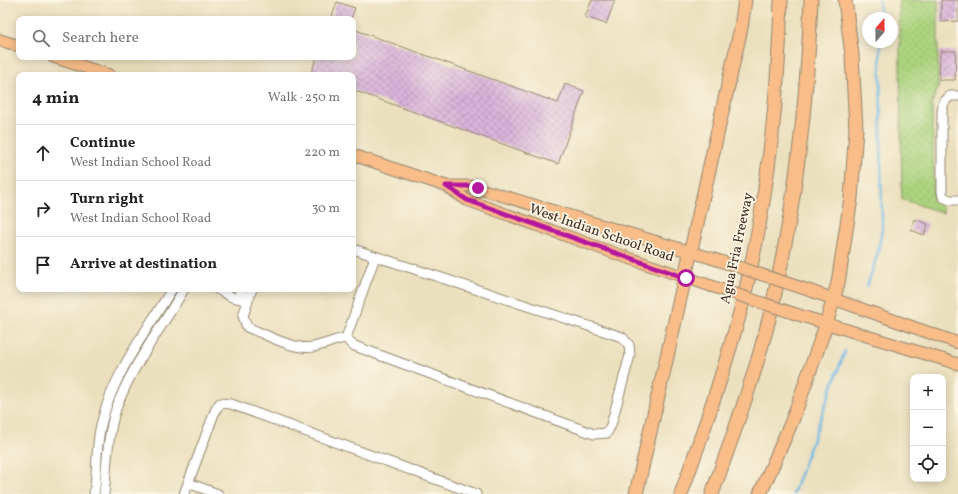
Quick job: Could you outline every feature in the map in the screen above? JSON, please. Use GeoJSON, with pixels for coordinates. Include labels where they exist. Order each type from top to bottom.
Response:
{"type":"FeatureCollection","features":[{"type":"Feature","properties":{"kind":"highway"},"geometry":{"type":"LineString","coordinates":[[636,494],[692,252],[746,0]]}},
{"type":"Feature","properties":{"kind":"highway","name":"Agua Fria Freeway"},"geometry":{"type":"LineString","coordinates":[[681,494],[709,417],[728,355],[741,308],[758,229],[768,171],[776,102],[781,0]]}},
{"type":"Feature","properties":{"kind":"highway"},"geometry":{"type":"LineString","coordinates":[[712,494],[742,410],[760,351],[784,252],[803,129],[811,0]]}},
{"type":"Feature","properties":{"kind":"highway"},"geometry":{"type":"LineString","coordinates":[[760,494],[792,421],[826,325],[834,299],[849,215],[856,129],[852,55],[845,0]]}},
{"type":"Feature","properties":{"kind":"main road"},"geometry":{"type":"LineString","coordinates":[[0,40],[16,45]]}},
{"type":"Feature","properties":{"kind":"main road"},"geometry":{"type":"LineString","coordinates":[[62,60],[100,72]]}},
{"type":"Feature","properties":{"kind":"main road","name":"West Indian School Road"},"geometry":{"type":"LineString","coordinates":[[356,156],[446,186],[467,200],[686,278],[826,325],[958,364]]}},
{"type":"Feature","properties":{"kind":"main road","name":"West Indian School Road"},"geometry":{"type":"LineString","coordinates":[[446,186],[470,186],[692,252],[811,291],[958,343]]}},
{"type":"Feature","properties":{"kind":"street"},"geometry":{"type":"LineString","coordinates":[[954,96],[944,102],[942,118],[942,191],[943,197],[954,200]]}},
{"type":"Feature","properties":{"kind":"street"},"geometry":{"type":"LineString","coordinates":[[346,338],[352,345],[594,434],[607,433],[611,426],[630,355],[629,345],[622,337],[356,250]]}},
{"type":"Feature","properties":{"kind":"street"},"geometry":{"type":"LineString","coordinates":[[346,338],[375,257]]}},
{"type":"Feature","properties":{"kind":"street"},"geometry":{"type":"LineString","coordinates":[[94,494],[102,421],[108,403],[120,375],[170,292]]}},
{"type":"Feature","properties":{"kind":"street"},"geometry":{"type":"LineString","coordinates":[[104,494],[109,442],[116,408],[135,371],[182,292]]}},
{"type":"Feature","properties":{"kind":"street"},"geometry":{"type":"LineString","coordinates":[[223,292],[232,297],[248,301]]}},
{"type":"Feature","properties":{"kind":"street"},"geometry":{"type":"LineString","coordinates":[[240,292],[248,301]]}},
{"type":"Feature","properties":{"kind":"street"},"geometry":{"type":"LineString","coordinates":[[251,292],[243,316],[247,327],[301,348],[313,347],[336,339],[346,338]]}},
{"type":"Feature","properties":{"kind":"street"},"geometry":{"type":"LineString","coordinates":[[184,494],[215,411],[220,402],[231,404],[476,494]]}},
{"type":"Feature","properties":{"kind":"street"},"geometry":{"type":"LineString","coordinates":[[108,403],[116,408]]}},
{"type":"Feature","properties":{"kind":"street"},"geometry":{"type":"LineString","coordinates":[[188,483],[218,494]]}},
{"type":"Feature","properties":{"kind":"green space"},"geometry":{"type":"Polygon","coordinates":[[[899,0],[938,0],[938,89],[933,99],[932,107],[933,199],[943,209],[943,213],[902,199],[899,0]]]}},
{"type":"Feature","properties":{"kind":"building"},"geometry":{"type":"Polygon","coordinates":[[[592,0],[615,0],[606,24],[585,17],[592,0]]]}},
{"type":"Feature","properties":{"kind":"building"},"geometry":{"type":"Polygon","coordinates":[[[941,0],[958,0],[958,21],[941,22],[941,0]]]}},
{"type":"Feature","properties":{"kind":"building"},"geometry":{"type":"Polygon","coordinates":[[[337,2],[355,8],[352,16],[332,16],[337,2]]]}},
{"type":"Feature","properties":{"kind":"building"},"geometry":{"type":"Polygon","coordinates":[[[356,30],[558,103],[565,84],[584,91],[558,164],[356,91],[356,72],[311,72],[316,60],[356,60],[356,30]]]}},
{"type":"Feature","properties":{"kind":"building"},"geometry":{"type":"Polygon","coordinates":[[[940,51],[956,51],[955,80],[939,80],[940,51]]]}},
{"type":"Feature","properties":{"kind":"building"},"geometry":{"type":"Polygon","coordinates":[[[914,219],[928,224],[924,235],[911,230],[914,219]]]}},
{"type":"Feature","properties":{"kind":"waterway"},"geometry":{"type":"LineString","coordinates":[[879,0],[880,12]]}},
{"type":"Feature","properties":{"kind":"waterway"},"geometry":{"type":"LineString","coordinates":[[867,287],[878,252],[882,229],[880,48]]}},
{"type":"Feature","properties":{"kind":"waterway"},"geometry":{"type":"LineString","coordinates":[[793,494],[845,351]]}},
{"type":"Feature","properties":{"kind":"route"},"geometry":{"type":"LineString","coordinates":[[478,188],[470,186],[446,186],[467,200],[686,278]]}}]}
